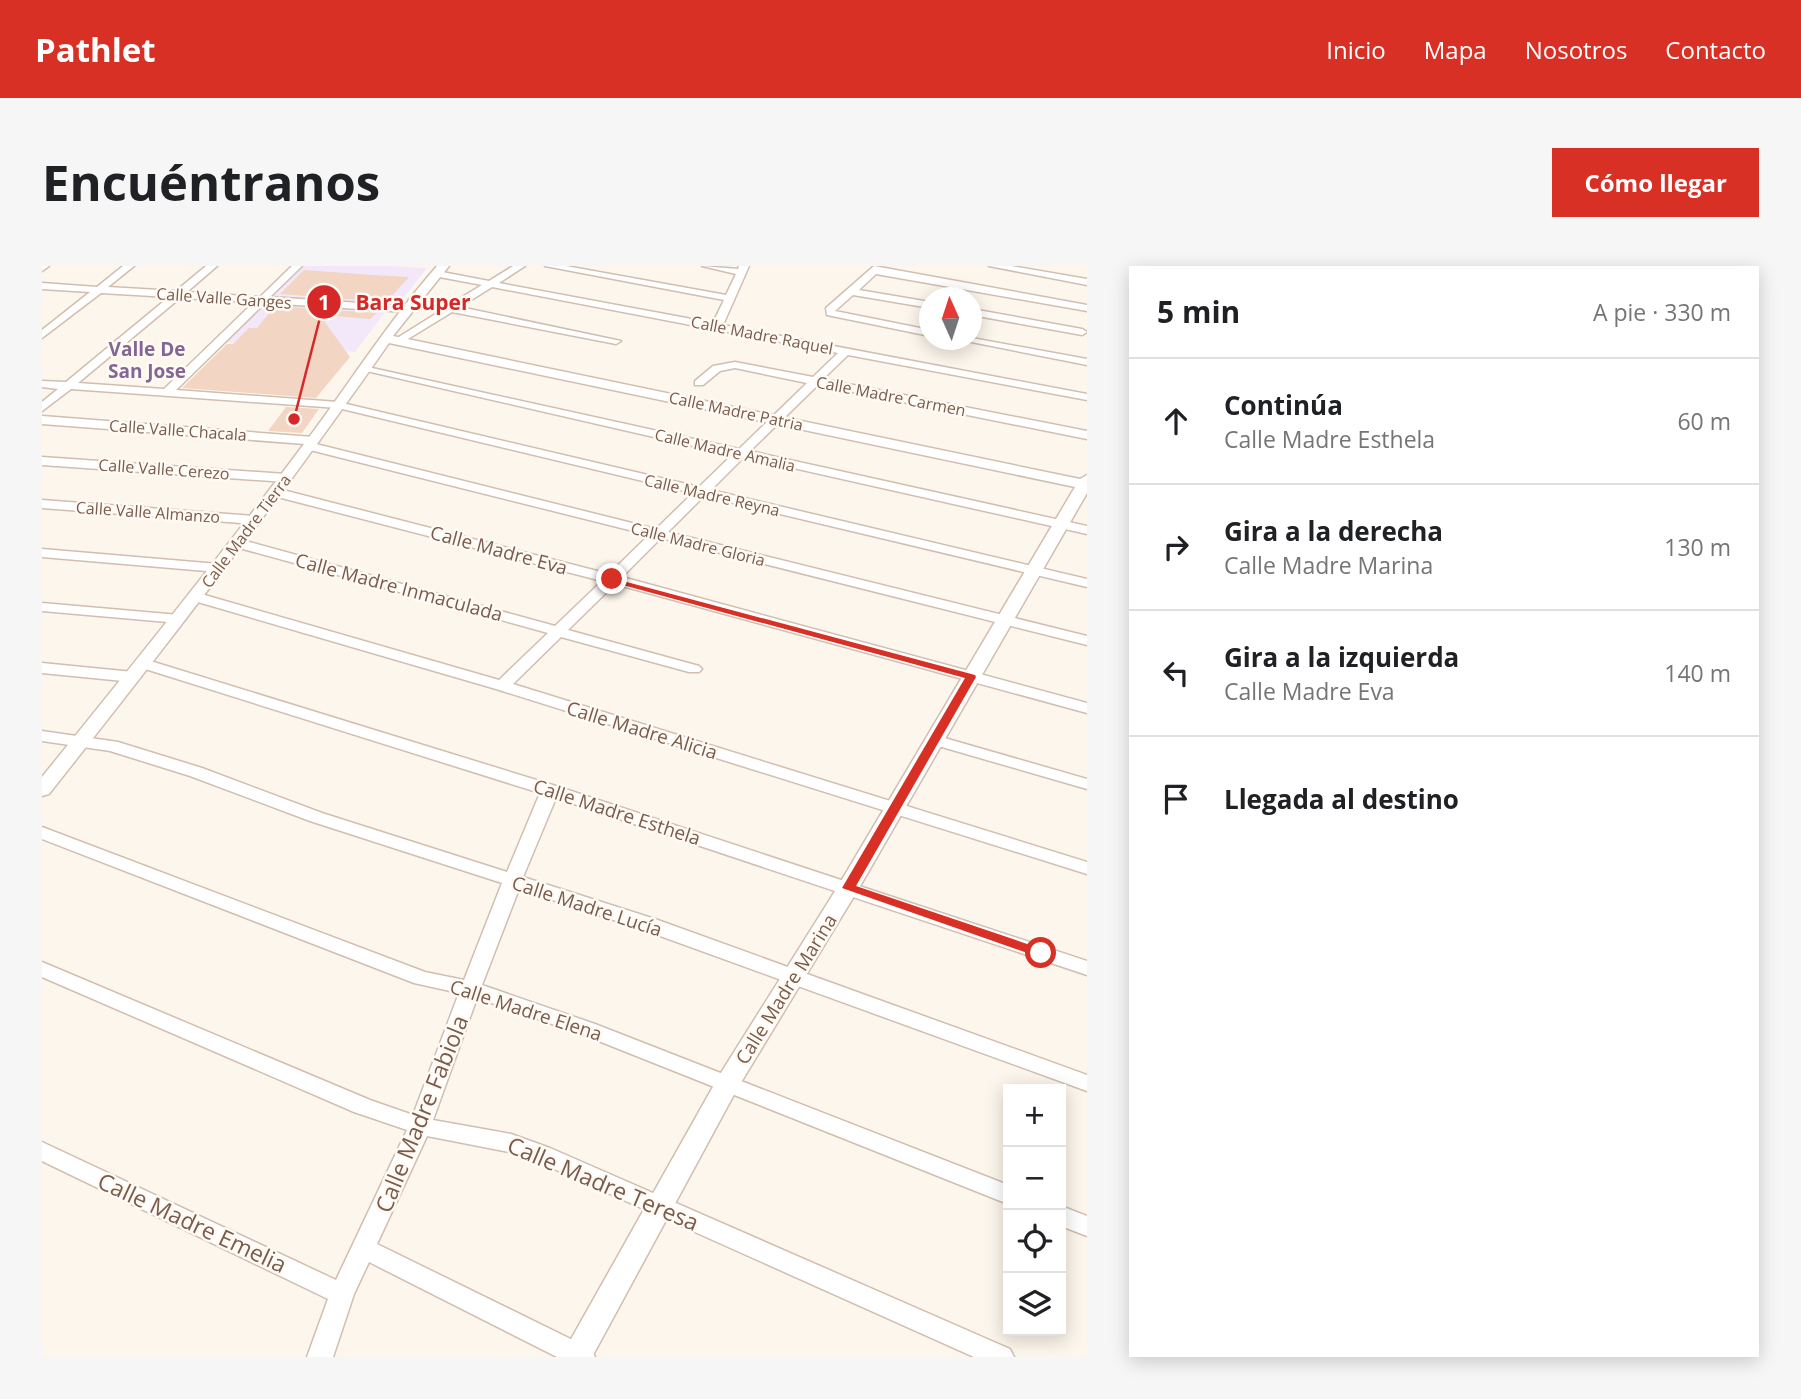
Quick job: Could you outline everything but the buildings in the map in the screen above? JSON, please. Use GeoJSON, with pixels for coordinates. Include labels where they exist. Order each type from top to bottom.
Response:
{"type":"FeatureCollection","features":[{"type":"Feature","properties":{"kind":"street"},"geometry":{"type":"LineString","coordinates":[[42,335],[129,266]]}},
{"type":"Feature","properties":{"kind":"street"},"geometry":{"type":"LineString","coordinates":[[42,408],[212,266]]}},
{"type":"Feature","properties":{"kind":"street"},"geometry":{"type":"LineString","coordinates":[[167,393],[297,266]]}},
{"type":"Feature","properties":{"kind":"street"},"geometry":{"type":"LineString","coordinates":[[396,336],[450,308],[520,266]]}},
{"type":"Feature","properties":{"kind":"street"},"geometry":{"type":"LineString","coordinates":[[550,266],[729,298]]}},
{"type":"Feature","properties":{"kind":"street"},"geometry":{"type":"LineString","coordinates":[[707,266],[742,269],[717,326]]}},
{"type":"Feature","properties":{"kind":"street"},"geometry":{"type":"LineString","coordinates":[[994,266],[1087,282]]}},
{"type":"Feature","properties":{"kind":"street"},"geometry":{"type":"LineString","coordinates":[[919,331],[835,315],[830,310],[877,268],[1087,308]]}},
{"type":"Feature","properties":{"kind":"street","name":"Calle Madre Raquel"},"geometry":{"type":"LineString","coordinates":[[440,270],[490,284],[1087,397]]}},
{"type":"Feature","properties":{"kind":"street","name":"Calle Madre Tierra"},"geometry":{"type":"LineString","coordinates":[[42,790],[179,620],[312,443],[363,369],[396,336],[409,305],[440,270]]}},
{"type":"Feature","properties":{"kind":"street","name":"Calle Valle Ganges"},"geometry":{"type":"LineString","coordinates":[[42,286],[450,308],[616,341]]}},
{"type":"Feature","properties":{"kind":"street"},"geometry":{"type":"LineString","coordinates":[[850,291],[919,303]]}},
{"type":"Feature","properties":{"kind":"street"},"geometry":{"type":"LineString","coordinates":[[982,315],[1075,341],[1087,362]]}},
{"type":"Feature","properties":{"kind":"street","name":"Calle Madre Patria"},"geometry":{"type":"LineString","coordinates":[[396,336],[1086,481]]}},
{"type":"Feature","properties":{"kind":"street"},"geometry":{"type":"LineString","coordinates":[[982,340],[1075,341]]}},
{"type":"Feature","properties":{"kind":"street"},"geometry":{"type":"LineString","coordinates":[[502,686],[846,351]]}},
{"type":"Feature","properties":{"kind":"street","name":"Calle Madre Carmen"},"geometry":{"type":"LineString","coordinates":[[699,383],[718,368],[729,365],[1087,435]]}},
{"type":"Feature","properties":{"kind":"street","name":"Calle Madre Amalia"},"geometry":{"type":"LineString","coordinates":[[363,369],[1087,530]]}},
{"type":"Feature","properties":{"kind":"street","name":"Calle Madre Reyna"},"geometry":{"type":"LineString","coordinates":[[42,384],[338,405],[1087,583]]}},
{"type":"Feature","properties":{"kind":"street","name":"Calle Valle Chacala"},"geometry":{"type":"LineString","coordinates":[[42,420],[312,443]]}},
{"type":"Feature","properties":{"kind":"street","name":"Calle Madre Gloria"},"geometry":{"type":"LineString","coordinates":[[312,443],[659,534],[1087,641]]}},
{"type":"Feature","properties":{"kind":"street","name":"Calle Valle Cerezo"},"geometry":{"type":"LineString","coordinates":[[42,461],[286,478]]}},
{"type":"Feature","properties":{"kind":"street","name":"Calle Madre Marina"},"geometry":{"type":"LineString","coordinates":[[578,1356],[728,1083],[848,888],[1086,481]]}},
{"type":"Feature","properties":{"kind":"street","name":"Calle Madre Eva"},"geometry":{"type":"LineString","coordinates":[[275,492],[612,579],[1087,708]]}},
{"type":"Feature","properties":{"kind":"street","name":"Calle Valle Almanzo"},"geometry":{"type":"LineString","coordinates":[[42,504],[254,520]]}},
{"type":"Feature","properties":{"kind":"street","name":"Calle Madre Inmaculada"},"geometry":{"type":"LineString","coordinates":[[237,542],[694,669]]}},
{"type":"Feature","properties":{"kind":"street"},"geometry":{"type":"LineString","coordinates":[[42,553],[218,568]]}},
{"type":"Feature","properties":{"kind":"street","name":"Calle Madre Alicia"},"geometry":{"type":"LineString","coordinates":[[196,597],[502,686],[1087,868]]}},
{"type":"Feature","properties":{"kind":"street"},"geometry":{"type":"LineString","coordinates":[[42,607],[179,620]]}},
{"type":"Feature","properties":{"kind":"street","name":"Calle Madre Esthela"},"geometry":{"type":"LineString","coordinates":[[42,668],[138,670],[550,790],[1087,968]]}},
{"type":"Feature","properties":{"kind":"street","name":"Calle Madre Lucía"},"geometry":{"type":"LineString","coordinates":[[42,736],[83,740],[142,754],[185,768],[317,817],[648,924],[1087,1083]]}},
{"type":"Feature","properties":{"kind":"street"},"geometry":{"type":"LineString","coordinates":[[934,740],[1087,784]]}},
{"type":"Feature","properties":{"kind":"street","name":"Calle Madre Fabiola"},"geometry":{"type":"LineString","coordinates":[[320,1357],[342,1294],[420,1126],[512,882],[550,790]]}},
{"type":"Feature","properties":{"kind":"street","name":"Calle Madre Elena"},"geometry":{"type":"LineString","coordinates":[[42,833],[421,978],[472,989],[728,1083],[1003,1193]]}},
{"type":"Feature","properties":{"kind":"street","name":"Calle Madre Teresa"},"geometry":{"type":"LineString","coordinates":[[42,970],[271,1069],[420,1126],[511,1143],[542,1154],[1001,1357]]}},
{"type":"Feature","properties":{"kind":"street","name":"Calle Madre Emelia"},"geometry":{"type":"LineString","coordinates":[[42,1151],[342,1294]]}},
{"type":"Feature","properties":{"kind":"street"},"geometry":{"type":"LineString","coordinates":[[1066,1218],[1087,1226]]}},
{"type":"Feature","properties":{"kind":"street"},"geometry":{"type":"LineString","coordinates":[[365,1249],[578,1356]]}},
{"type":"Feature","properties":{"kind":"shaded area"},"geometry":{"type":"Polygon","coordinates":[[[301,266],[427,268],[398,305],[272,297],[301,266]]]}},
{"type":"Feature","properties":{"kind":"shaded area"},"geometry":{"type":"Polygon","coordinates":[[[262,302],[386,311],[355,352],[224,342],[262,302]]]}},
{"type":"Feature","properties":{"kind":"place","name":"Bara Super"},"geometry":{"type":"Point","coordinates":[294,419]}},
{"type":"Feature","properties":{"kind":"district","name":"Valle De San Jose"},"geometry":{"type":"Point","coordinates":[147,360]}},
{"type":"Feature","properties":{"kind":"route"},"geometry":{"type":"LineString","coordinates":[[612,579],[971,677],[848,888],[1041,953]]}}]}
